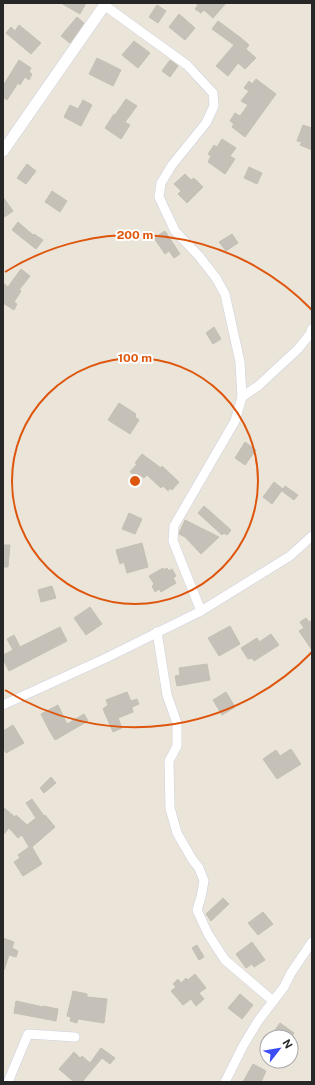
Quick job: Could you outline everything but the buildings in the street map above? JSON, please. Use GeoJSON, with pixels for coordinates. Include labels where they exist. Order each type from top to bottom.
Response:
{"type":"FeatureCollection","features":[{"type":"Feature","properties":{"kind":"street"},"geometry":{"type":"LineString","coordinates":[[3,151],[105,4],[187,65],[213,93],[214,106],[206,124],[172,165],[161,183],[159,197],[175,231],[199,256],[216,278],[225,294],[240,362],[242,397],[235,421],[174,526],[173,541],[201,611]]}},
{"type":"Feature","properties":{"kind":"street"},"geometry":{"type":"LineString","coordinates":[[242,397],[258,386],[298,349],[310,334],[312,329]]}},
{"type":"Feature","properties":{"kind":"street"},"geometry":{"type":"LineString","coordinates":[[3,705],[106,658],[201,611],[290,556],[312,536]]}},
{"type":"Feature","properties":{"kind":"street"},"geometry":{"type":"LineString","coordinates":[[157,632],[167,695],[177,723],[177,746],[169,762],[170,808],[177,833],[199,868],[204,881],[197,910],[208,934],[225,960],[273,1002]]}},
{"type":"Feature","properties":{"kind":"street"},"geometry":{"type":"LineString","coordinates":[[225,1082],[243,1046],[258,1021],[284,987],[291,973],[312,942]]}},
{"type":"Feature","properties":{"kind":"street"},"geometry":{"type":"LineString","coordinates":[[8,1082],[28,1034],[76,1037]]}}]}
